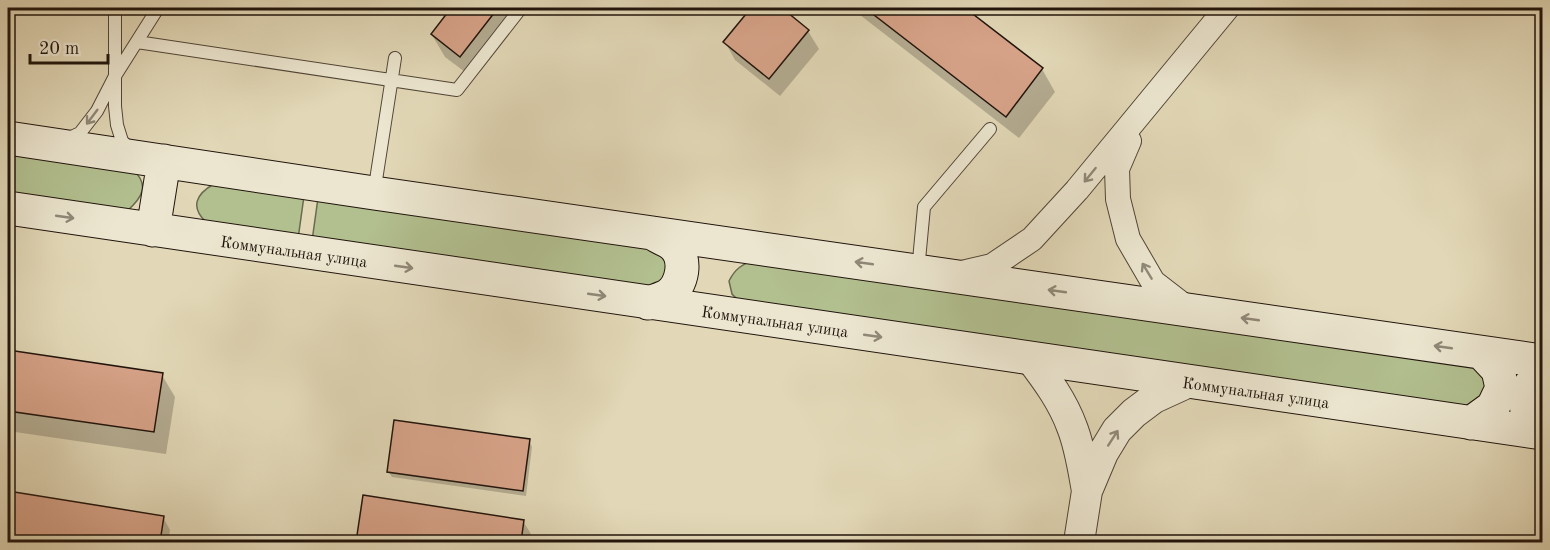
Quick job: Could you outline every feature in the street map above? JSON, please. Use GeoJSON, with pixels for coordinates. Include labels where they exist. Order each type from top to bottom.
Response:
{"type":"FeatureCollection","features":[{"type":"Feature","properties":{"kind":"main road"},"geometry":{"type":"LineString","coordinates":[[8,138],[1542,361]]}},
{"type":"Feature","properties":{"kind":"main road"},"geometry":{"type":"LineString","coordinates":[[150,159],[153,230]]}},
{"type":"Feature","properties":{"kind":"main road","name":"Коммунальная улица"},"geometry":{"type":"LineString","coordinates":[[8,208],[1542,433]]}},
{"type":"Feature","properties":{"kind":"main road"},"geometry":{"type":"LineString","coordinates":[[648,303],[668,295],[678,285],[683,269],[681,256],[674,246],[652,233]]}},
{"type":"Feature","properties":{"kind":"main road"},"geometry":{"type":"LineString","coordinates":[[724,314],[702,291],[697,277],[700,264],[708,254],[728,244]]}},
{"type":"Feature","properties":{"kind":"main road"},"geometry":{"type":"LineString","coordinates":[[1471,423],[1493,407],[1502,388],[1498,370],[1482,352]]}},
{"type":"Feature","properties":{"kind":"main road"},"geometry":{"type":"LineString","coordinates":[[1542,370],[1534,378],[1526,394],[1528,414],[1542,433]]}},
{"type":"Feature","properties":{"kind":"street"},"geometry":{"type":"LineString","coordinates":[[933,273],[992,266],[1032,239],[1077,190],[1227,8]]}},
{"type":"Feature","properties":{"kind":"street"},"geometry":{"type":"LineString","coordinates":[[1141,114],[1117,169],[1118,200],[1128,239],[1153,282],[1189,310]]}},
{"type":"Feature","properties":{"kind":"street"},"geometry":{"type":"LineString","coordinates":[[1031,359],[1052,387],[1072,426],[1080,451],[1087,490]]}},
{"type":"Feature","properties":{"kind":"street"},"geometry":{"type":"LineString","coordinates":[[1079,543],[1087,490],[1103,453],[1117,430],[1154,398],[1189,382]]}},
{"type":"Feature","properties":{"kind":"lane"},"geometry":{"type":"LineString","coordinates":[[115,8],[117,125],[122,141],[150,159]]}},
{"type":"Feature","properties":{"kind":"lane"},"geometry":{"type":"LineString","coordinates":[[56,144],[80,133],[97,111],[115,76],[158,8]]}},
{"type":"Feature","properties":{"kind":"lane"},"geometry":{"type":"LineString","coordinates":[[137,42],[457,90],[521,8]]}},
{"type":"Feature","properties":{"kind":"lane"},"geometry":{"type":"LineString","coordinates":[[374,193],[395,58]]}},
{"type":"Feature","properties":{"kind":"lane"},"geometry":{"type":"LineString","coordinates":[[933,273],[924,207],[990,129]]}},
{"type":"Feature","properties":{"kind":"green space"},"geometry":{"type":"Polygon","coordinates":[[[8,151],[133,170],[141,181],[142,191],[137,201],[127,211],[8,196],[8,151]]]}},
{"type":"Feature","properties":{"kind":"green space"},"geometry":{"type":"Polygon","coordinates":[[[214,184],[304,196],[298,239],[206,222],[198,211],[197,201],[203,192],[214,184]]]}},
{"type":"Feature","properties":{"kind":"green space"},"geometry":{"type":"Polygon","coordinates":[[[318,198],[653,245],[671,258],[658,289],[312,241],[318,198]]]}},
{"type":"Feature","properties":{"kind":"green space"},"geometry":{"type":"Polygon","coordinates":[[[755,260],[1476,368],[1483,371],[1486,388],[1473,409],[738,300],[732,294],[729,281],[739,268],[755,260]]]}},
{"type":"Feature","properties":{"kind":"building"},"geometry":{"type":"Polygon","coordinates":[[[451,8],[498,8],[460,57],[431,34],[451,8]]]}},
{"type":"Feature","properties":{"kind":"building"},"geometry":{"type":"Polygon","coordinates":[[[751,8],[782,8],[809,30],[769,79],[723,42],[751,8]]]}},
{"type":"Feature","properties":{"kind":"building"},"geometry":{"type":"Polygon","coordinates":[[[865,8],[965,8],[1043,68],[1006,117],[865,8]]]}},
{"type":"Feature","properties":{"kind":"building"},"geometry":{"type":"Polygon","coordinates":[[[8,350],[163,373],[154,432],[8,411],[8,350]]]}},
{"type":"Feature","properties":{"kind":"building"},"geometry":{"type":"Polygon","coordinates":[[[394,420],[530,439],[523,491],[387,472],[394,420]]]}},
{"type":"Feature","properties":{"kind":"building"},"geometry":{"type":"Polygon","coordinates":[[[8,491],[164,516],[160,542],[8,542],[8,491]]]}},
{"type":"Feature","properties":{"kind":"building"},"geometry":{"type":"Polygon","coordinates":[[[363,495],[524,520],[521,542],[356,542],[363,495]]]}}]}
